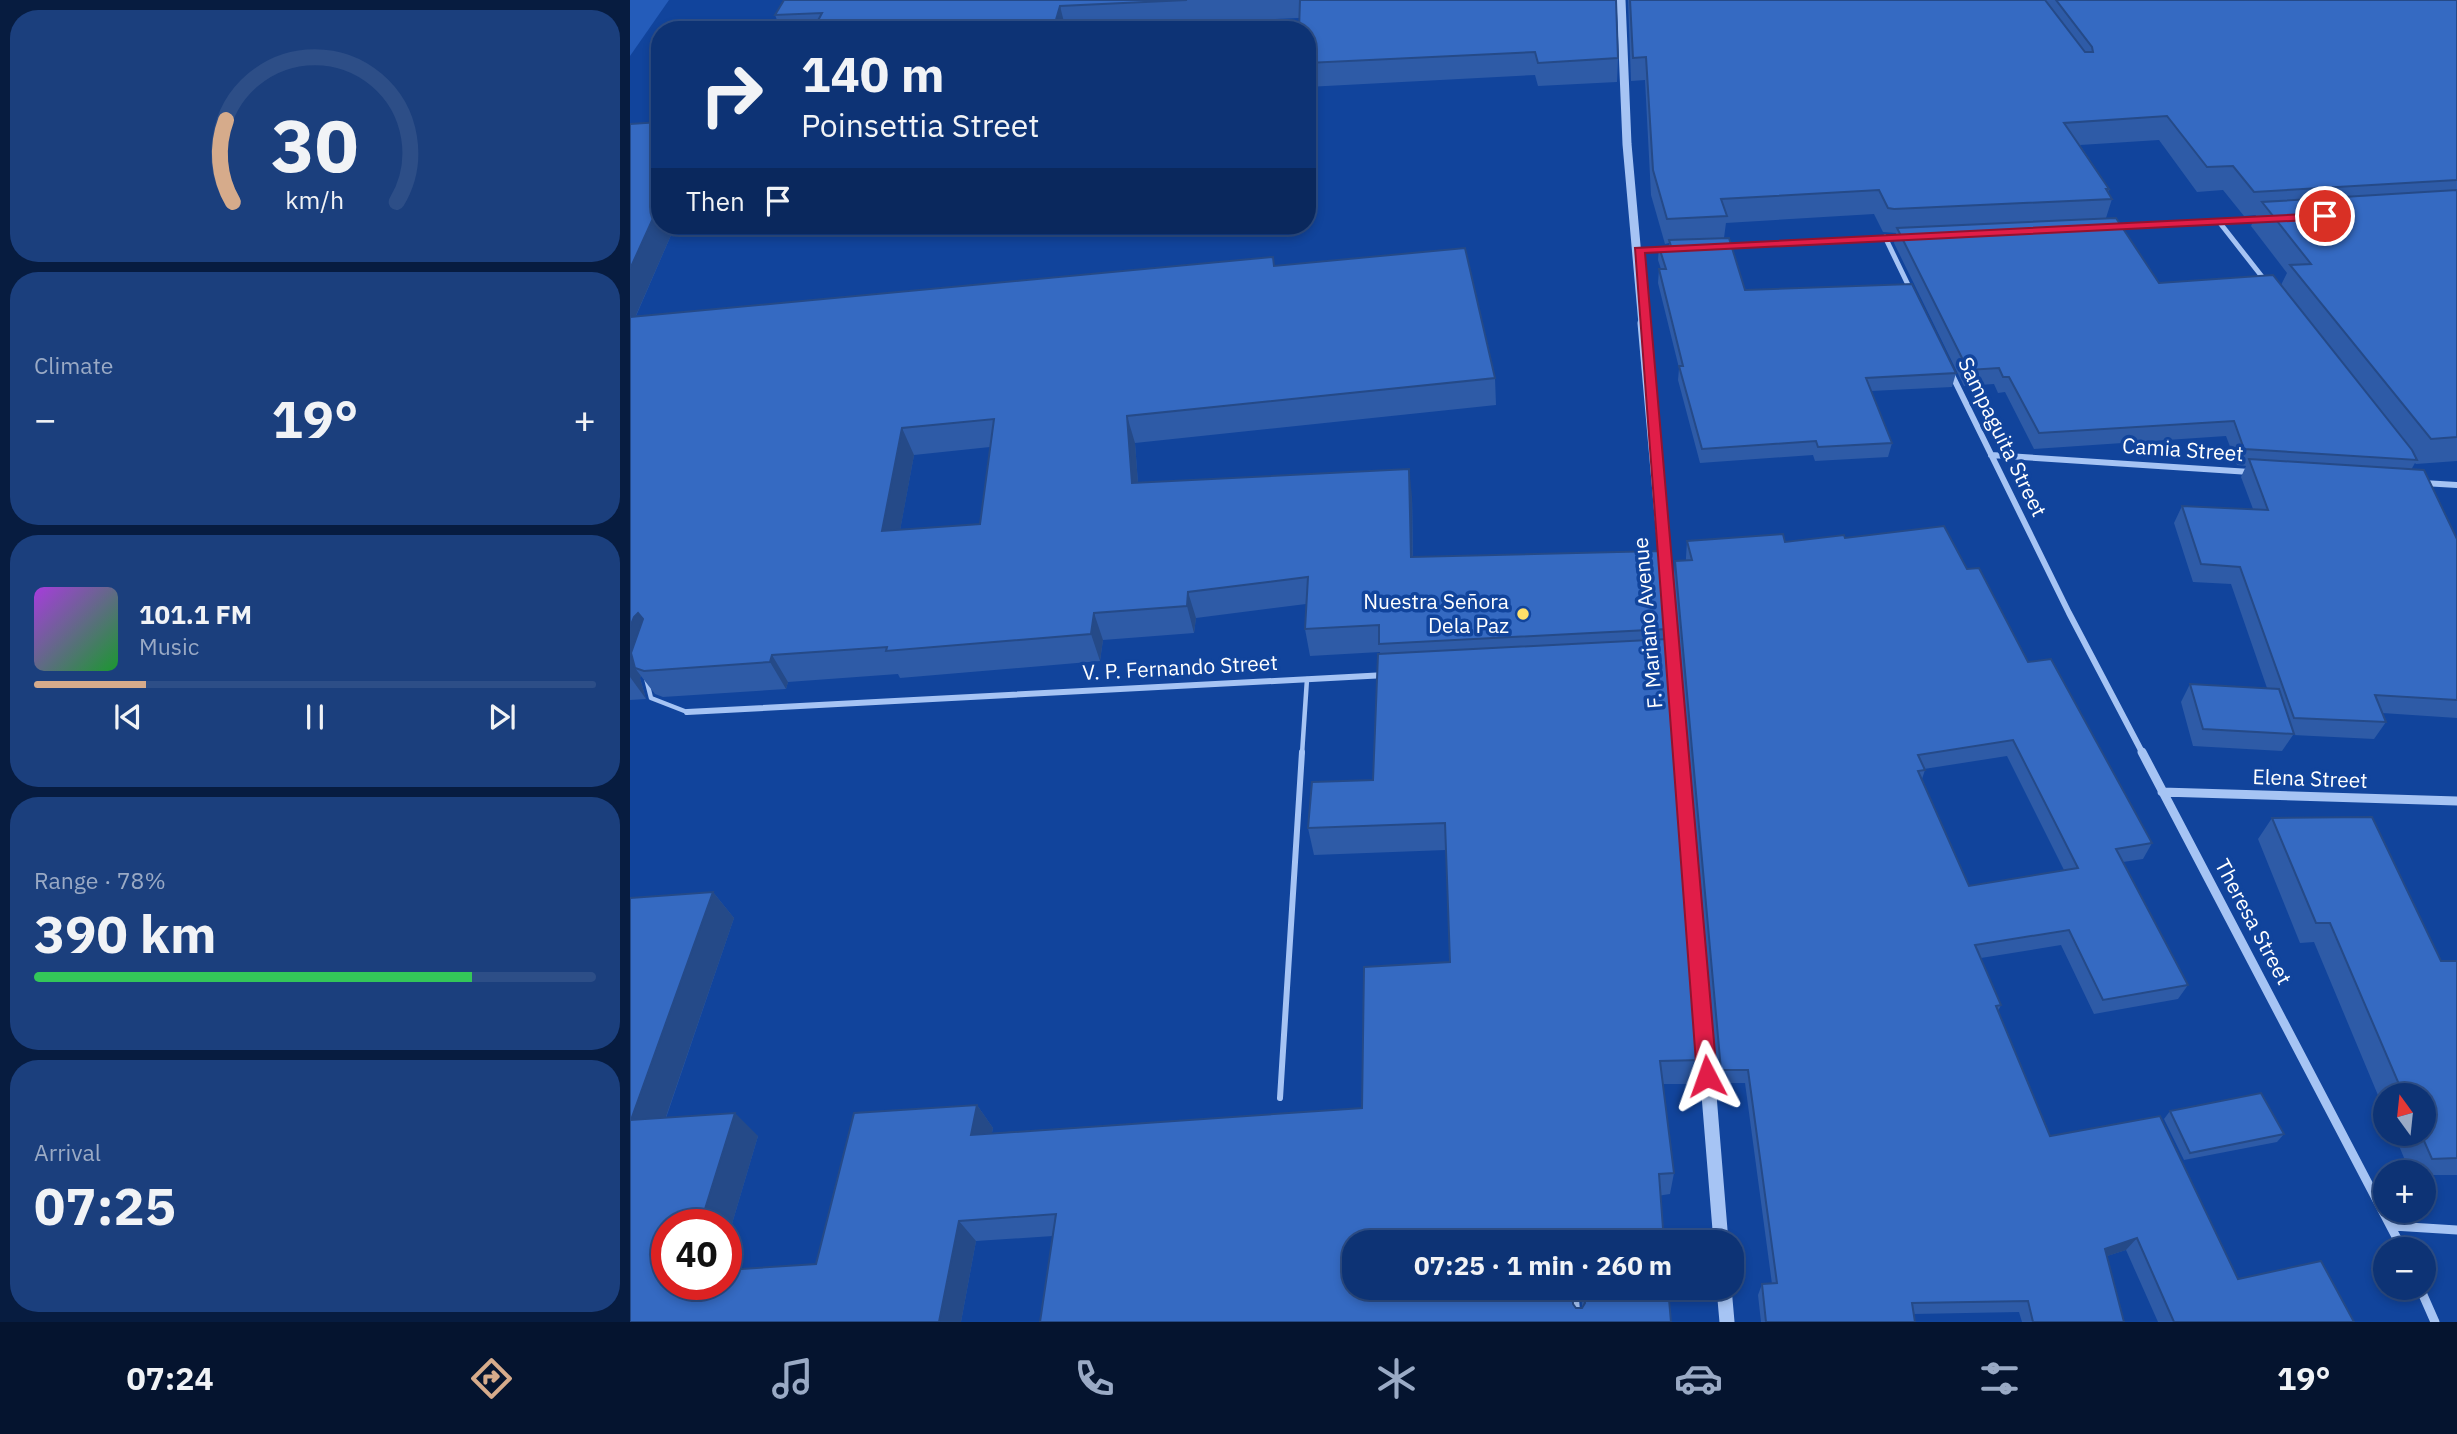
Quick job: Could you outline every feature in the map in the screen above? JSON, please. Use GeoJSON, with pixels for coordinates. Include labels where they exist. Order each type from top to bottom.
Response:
{"type":"FeatureCollection","features":[{"type":"Feature","properties":{"kind":"street","name":"F. Mariano Avenue"},"geometry":{"type":"LineString","coordinates":[[1621,0],[1627,144],[1639,250],[1720,1230]]}},
{"type":"Feature","properties":{"kind":"street"},"geometry":{"type":"LineString","coordinates":[[2108,228],[2276,219]]}},
{"type":"Feature","properties":{"kind":"street"},"geometry":{"type":"LineString","coordinates":[[2220,223],[2271,288]]}},
{"type":"Feature","properties":{"kind":"street"},"geometry":{"type":"LineString","coordinates":[[1721,246],[1913,236]]}},
{"type":"Feature","properties":{"kind":"street"},"geometry":{"type":"LineString","coordinates":[[1885,237],[1919,306]]}},
{"type":"Feature","properties":{"kind":"street"},"geometry":{"type":"LineString","coordinates":[[1639,250],[1680,248]]}},
{"type":"Feature","properties":{"kind":"street","name":"Sampaguita Street"},"geometry":{"type":"LineString","coordinates":[[1946,363],[2069,612]]}},
{"type":"Feature","properties":{"kind":"street","name":"Camia Street"},"geometry":{"type":"LineString","coordinates":[[1991,456],[2264,473]]}},
{"type":"Feature","properties":{"kind":"street"},"geometry":{"type":"LineString","coordinates":[[2415,472],[2423,483]]}},
{"type":"Feature","properties":{"kind":"street"},"geometry":{"type":"LineString","coordinates":[[2411,482],[2457,485]]}},
{"type":"Feature","properties":{"kind":"street","name":"Theresa Street"},"geometry":{"type":"LineString","coordinates":[[2069,612],[2398,1237]]}},
{"type":"Feature","properties":{"kind":"street"},"geometry":{"type":"LineString","coordinates":[[1660,662],[1674,661]]}},
{"type":"Feature","properties":{"kind":"street","name":"V. P. Fernando Street"},"geometry":{"type":"LineString","coordinates":[[687,712],[1402,675]]}},
{"type":"Feature","properties":{"kind":"street","name":"Elena Street"},"geometry":{"type":"LineString","coordinates":[[2162,792],[2457,801]]}},
{"type":"Feature","properties":{"kind":"street"},"geometry":{"type":"LineString","coordinates":[[2393,1226],[2457,1230]]}},
{"type":"Feature","properties":{"kind":"street"},"geometry":{"type":"LineString","coordinates":[[1725,1300],[1727,1322]]}},
{"type":"Feature","properties":{"kind":"street"},"geometry":{"type":"LineString","coordinates":[[2425,1300],[2435,1322]]}},
{"type":"Feature","properties":{"kind":"lane"},"geometry":{"type":"LineString","coordinates":[[649,668],[645,680],[651,698],[687,712]]}},
{"type":"Feature","properties":{"kind":"lane"},"geometry":{"type":"LineString","coordinates":[[1280,1098],[1307,679]]}},
{"type":"Feature","properties":{"kind":"lane"},"geometry":{"type":"LineString","coordinates":[[1576,1300],[1578,1322]]}},
{"type":"Feature","properties":{"kind":"shaded area"},"geometry":{"type":"Polygon","coordinates":[[[630,0],[669,0],[654,21],[651,21],[651,26],[630,56],[630,0]]]}},
{"type":"Feature","properties":{"kind":"building"},"geometry":{"type":"Polygon","coordinates":[[[784,0],[1187,0],[1060,6],[1056,21],[818,21],[822,13],[775,15],[784,0]]]}},
{"type":"Feature","properties":{"kind":"building"},"geometry":{"type":"Polygon","coordinates":[[[1300,0],[1616,0],[1618,58],[1538,63],[1535,52],[1316,63],[1316,21],[1299,21],[1300,0]]]}},
{"type":"Feature","properties":{"kind":"building"},"geometry":{"type":"Polygon","coordinates":[[[1630,0],[2045,0],[2085,52],[2093,52],[2056,0],[2457,0],[2457,180],[2254,192],[2233,166],[2207,167],[2167,116],[2064,123],[2109,189],[2106,189],[2112,199],[1894,209],[1888,208],[1879,190],[1721,199],[1727,216],[1667,219],[1653,170],[1646,57],[1633,58],[1630,0]]]}},
{"type":"Feature","properties":{"kind":"building"},"geometry":{"type":"Polygon","coordinates":[[[651,123],[651,223],[630,269],[630,124],[651,123]]]}},
{"type":"Feature","properties":{"kind":"building"},"geometry":{"type":"Polygon","coordinates":[[[2457,190],[2457,437],[2431,439],[2290,265],[2311,264],[2262,202],[2457,190]]]}},
{"type":"Feature","properties":{"kind":"building"},"geometry":{"type":"Polygon","coordinates":[[[2116,218],[2159,283],[2273,275],[2412,450],[2417,460],[2244,449],[2234,421],[2039,433],[2009,377],[2003,377],[1999,368],[1968,370],[1897,228],[2116,218]]]}},
{"type":"Feature","properties":{"kind":"building"},"geometry":{"type":"Polygon","coordinates":[[[1729,238],[1745,290],[1912,284],[1956,373],[1866,378],[1892,443],[1818,447],[1816,441],[1702,449],[1679,366],[1683,366],[1659,269],[1666,269],[1659,247],[1671,246],[1669,240],[1729,238]]]}},
{"type":"Feature","properties":{"kind":"building"},"geometry":{"type":"Polygon","coordinates":[[[1465,248],[1495,378],[1127,416],[1132,483],[1409,469],[1411,557],[1659,551],[1667,629],[1379,644],[1379,625],[1305,629],[1308,577],[1188,592],[1187,606],[1094,613],[1091,634],[886,651],[887,647],[772,655],[770,662],[644,671],[635,668],[631,653],[643,619],[638,613],[630,627],[630,317],[1273,257],[1274,266],[1465,248]],[[994,419],[902,428],[882,531],[980,524],[994,419]]]}},
{"type":"Feature","properties":{"kind":"building"},"geometry":{"type":"Polygon","coordinates":[[[2249,459],[2424,470],[2457,539],[2457,700],[2375,695],[2386,722],[2294,718],[2240,567],[2201,564],[2182,506],[2268,510],[2249,459]]]}},
{"type":"Feature","properties":{"kind":"building"},"geometry":{"type":"Polygon","coordinates":[[[1944,526],[1967,569],[1979,568],[2028,662],[2051,659],[2152,843],[2116,849],[2188,985],[2103,1000],[2069,930],[1975,945],[2001,1005],[1996,1006],[2050,1136],[2160,1116],[2238,1279],[2321,1261],[2354,1322],[2174,1322],[2137,1238],[2105,1249],[2124,1322],[2033,1322],[2028,1301],[1912,1303],[1915,1322],[1766,1322],[1762,1284],[1777,1283],[1748,1070],[1721,1070],[1675,561],[1692,560],[1687,541],[1783,534],[1785,542],[1844,535],[1845,538],[1944,526]],[[2013,740],[1918,755],[1925,770],[1918,771],[1969,886],[2078,868],[2013,740]]]}},
{"type":"Feature","properties":{"kind":"building"},"geometry":{"type":"Polygon","coordinates":[[[1668,639],[1702,1060],[1660,1061],[1674,1173],[1659,1174],[1663,1230],[1342,1230],[1342,1300],[1573,1300],[1576,1308],[1582,1308],[1585,1300],[1669,1300],[1671,1322],[1040,1322],[1056,1214],[959,1221],[939,1322],[630,1322],[630,898],[713,892],[631,1120],[735,1113],[705,1209],[651,1209],[651,1300],[742,1300],[742,1269],[816,1264],[854,1113],[977,1105],[971,1135],[1362,1108],[1364,967],[1450,962],[1445,823],[1308,828],[1312,782],[1373,780],[1378,654],[1668,639]]]}},
{"type":"Feature","properties":{"kind":"building"},"geometry":{"type":"Polygon","coordinates":[[[2190,684],[2279,689],[2294,734],[2203,729],[2190,684]]]}},
{"type":"Feature","properties":{"kind":"building"},"geometry":{"type":"Polygon","coordinates":[[[2372,817],[2441,961],[2457,961],[2457,1158],[2432,1159],[2426,1146],[2436,1146],[2436,1083],[2398,1083],[2330,923],[2316,923],[2272,818],[2372,817]]]}},
{"type":"Feature","properties":{"kind":"building"},"geometry":{"type":"Polygon","coordinates":[[[2261,1093],[2284,1134],[2190,1153],[2170,1111],[2261,1093]]]}},
{"type":"Feature","properties":{"kind":"place","name":"Nuestra Señora Dela Paz"},"geometry":{"type":"Point","coordinates":[1523,614]}},
{"type":"Feature","properties":{"kind":"route"},"geometry":{"type":"LineString","coordinates":[[1707,1076],[1639,250],[2325,216]]}}]}
